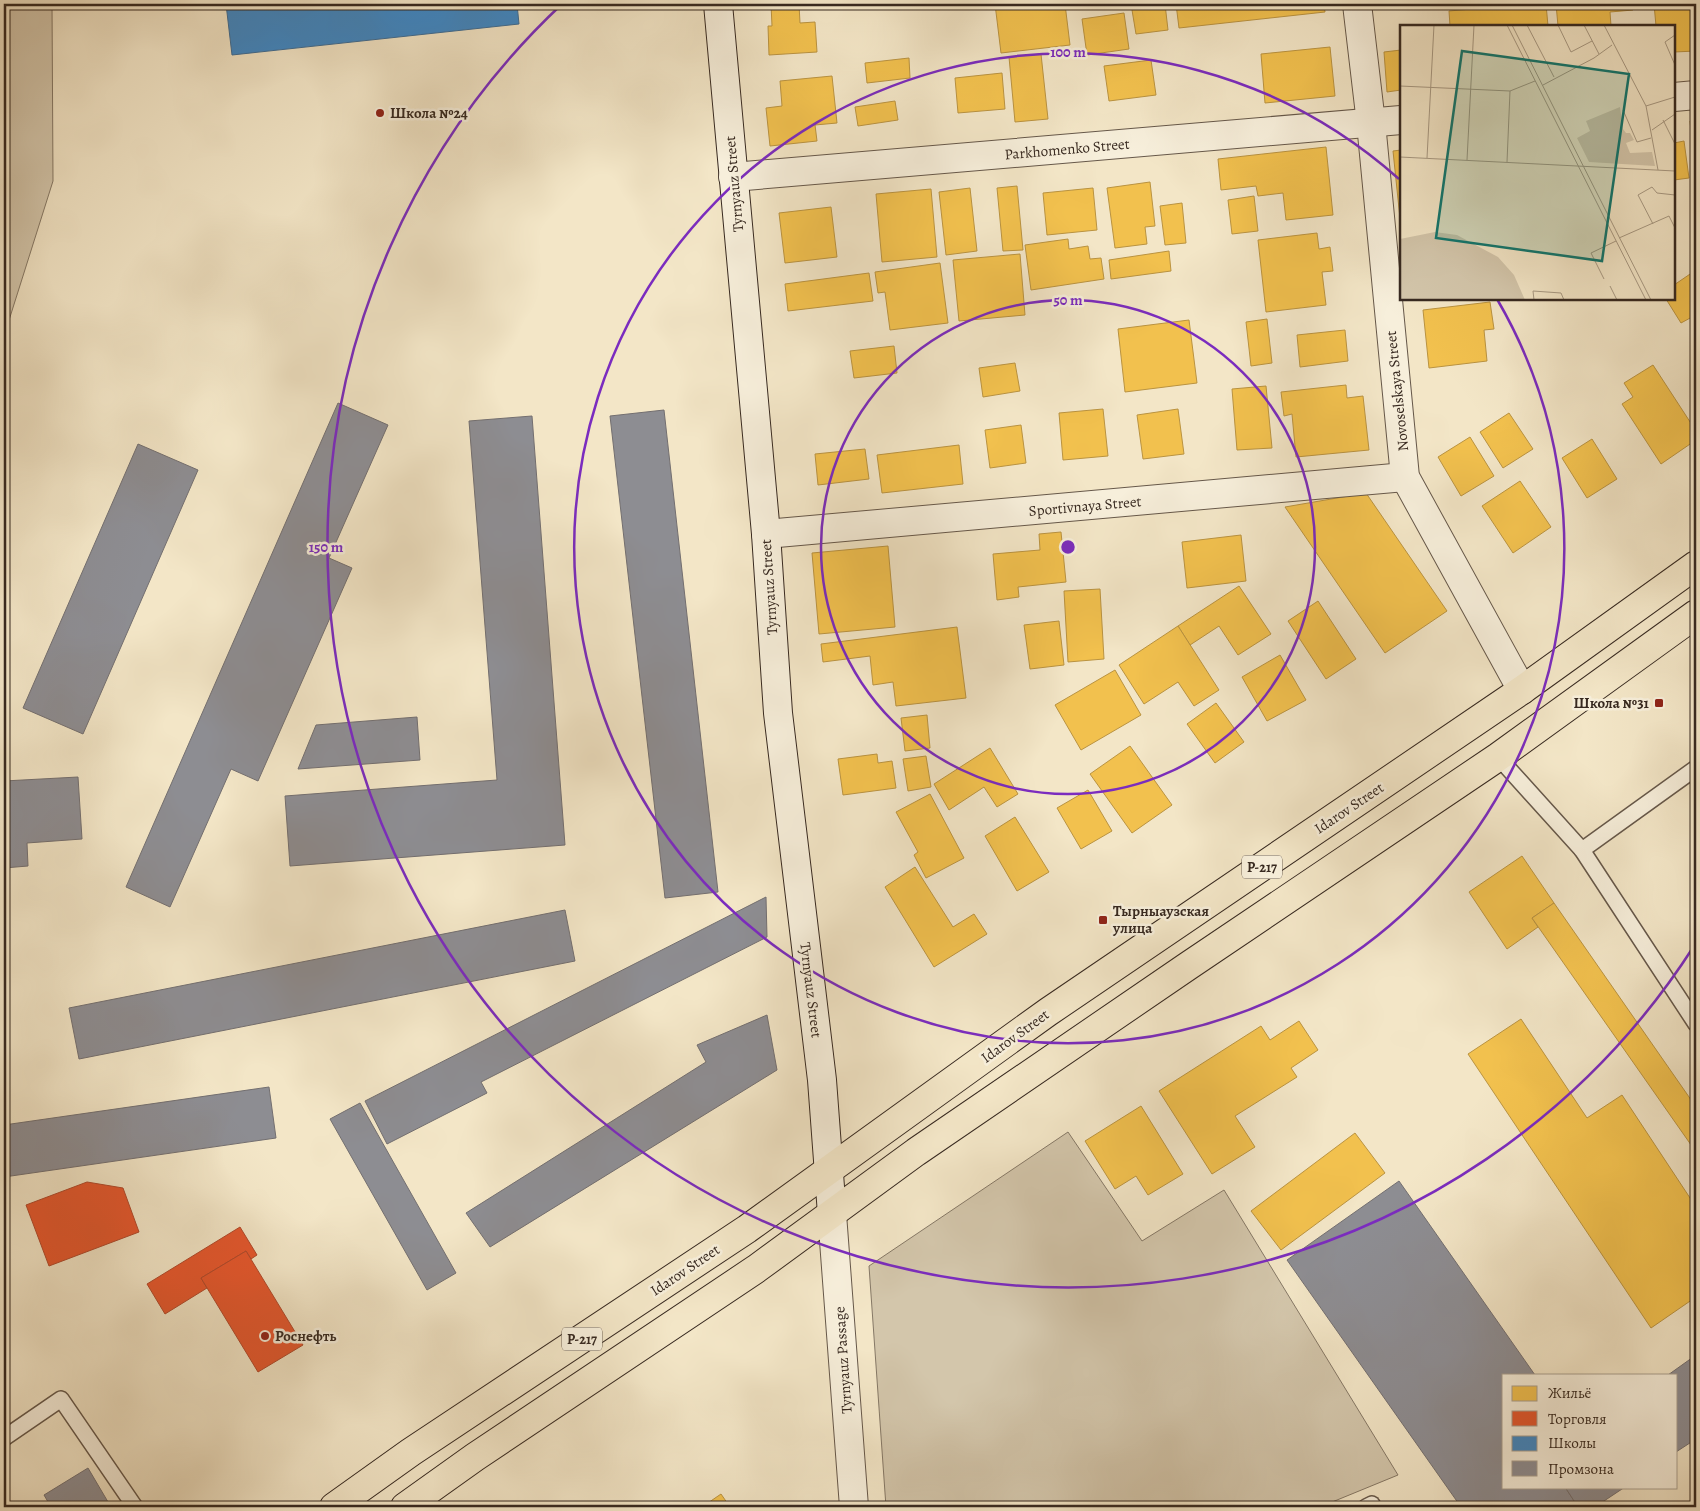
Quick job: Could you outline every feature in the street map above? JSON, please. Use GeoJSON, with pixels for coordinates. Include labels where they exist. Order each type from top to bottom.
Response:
{"type":"FeatureCollection","features":[{"type":"Feature","properties":{"kind":"main road","name":"Idarov Street"},"geometry":{"type":"LineString","coordinates":[[334,1507],[419,1446],[747,1229],[1048,1012],[1522,690],[1696,565]]}},
{"type":"Feature","properties":{"kind":"main road","name":"Р-217"},"geometry":{"type":"LineString","coordinates":[[405,1507],[483,1452],[756,1269],[949,1130],[1498,757],[1696,614]]}},
{"type":"Feature","properties":{"kind":"street","name":"Tyrnyauz Street"},"geometry":{"type":"LineString","coordinates":[[718,4],[766,534],[778,713],[822,1080],[832,1214]]}},
{"type":"Feature","properties":{"kind":"street","name":"Novoselskaya Street"},"geometry":{"type":"LineString","coordinates":[[1357,4],[1371,123],[1405,477],[1522,690]]}},
{"type":"Feature","properties":{"kind":"street"},"geometry":{"type":"LineString","coordinates":[[1675,97],[1696,95]]}},
{"type":"Feature","properties":{"kind":"street","name":"Parkhomenko Street"},"geometry":{"type":"LineString","coordinates":[[733,177],[1400,120]]}},
{"type":"Feature","properties":{"kind":"street","name":"Sportivnaya Street"},"geometry":{"type":"LineString","coordinates":[[766,534],[1405,477]]}},
{"type":"Feature","properties":{"kind":"street","name":"Tyrnyauz Passage"},"geometry":{"type":"LineString","coordinates":[[832,1214],[854,1507]]}},
{"type":"Feature","properties":{"kind":"lane"},"geometry":{"type":"LineString","coordinates":[[1498,757],[1582,850],[1696,1024]]}},
{"type":"Feature","properties":{"kind":"lane"},"geometry":{"type":"LineString","coordinates":[[1582,850],[1696,768]]}},
{"type":"Feature","properties":{"kind":"lane"},"geometry":{"type":"LineString","coordinates":[[4,1438],[61,1399],[135,1507]]}},
{"type":"Feature","properties":{"kind":"shaded area"},"geometry":{"type":"Polygon","coordinates":[[[4,4],[52,4],[53,181],[4,336],[4,4]]]}},
{"type":"Feature","properties":{"kind":"shaded area"},"geometry":{"type":"Polygon","coordinates":[[[1068,1132],[1142,1241],[1224,1190],[1398,1475],[1320,1507],[886,1507],[869,1266],[1068,1132]]]}},
{"type":"Feature","properties":{"kind":"building: Жильё"},"geometry":{"type":"Polygon","coordinates":[[[771,4],[799,4],[800,23],[815,22],[817,52],[769,55],[768,26],[772,26],[771,4]]]}},
{"type":"Feature","properties":{"kind":"building: Жильё"},"geometry":{"type":"Polygon","coordinates":[[[995,4],[1065,4],[1070,45],[1001,53],[995,4]]]}},
{"type":"Feature","properties":{"kind":"building: Жильё"},"geometry":{"type":"Polygon","coordinates":[[[1131,4],[1165,4],[1168,30],[1136,34],[1131,4]]]}},
{"type":"Feature","properties":{"kind":"building: Жильё"},"geometry":{"type":"Polygon","coordinates":[[[1176,4],[1324,4],[1325,12],[1179,28],[1176,4]]]}},
{"type":"Feature","properties":{"kind":"building: Жильё"},"geometry":{"type":"Polygon","coordinates":[[[1546,4],[1548,25],[1450,25],[1449,11],[1546,4]]]}},
{"type":"Feature","properties":{"kind":"building: Жильё"},"geometry":{"type":"Polygon","coordinates":[[[1556,4],[1632,4],[1633,10],[1610,12],[1611,25],[1558,25],[1556,4]]]}},
{"type":"Feature","properties":{"kind":"building: Жильё"},"geometry":{"type":"Polygon","coordinates":[[[1654,4],[1692,4],[1696,51],[1675,52],[1675,25],[1656,25],[1654,4]]]}},
{"type":"Feature","properties":{"kind":"building: Жильё"},"geometry":{"type":"Polygon","coordinates":[[[1124,13],[1129,49],[1087,55],[1082,19],[1124,13]]]}},
{"type":"Feature","properties":{"kind":"building: Жильё"},"geometry":{"type":"Polygon","coordinates":[[[1330,47],[1335,96],[1265,103],[1261,54],[1330,47]]]}},
{"type":"Feature","properties":{"kind":"building: Жильё"},"geometry":{"type":"Polygon","coordinates":[[[1400,50],[1400,90],[1387,92],[1384,52],[1400,50]]]}},
{"type":"Feature","properties":{"kind":"building: Жильё"},"geometry":{"type":"Polygon","coordinates":[[[1041,54],[1048,119],[1015,122],[1009,57],[1041,54]]]}},
{"type":"Feature","properties":{"kind":"building: Жильё"},"geometry":{"type":"Polygon","coordinates":[[[909,58],[910,78],[867,83],[865,63],[909,58]]]}},
{"type":"Feature","properties":{"kind":"building: Жильё"},"geometry":{"type":"Polygon","coordinates":[[[1151,60],[1156,95],[1109,101],[1104,66],[1151,60]]]}},
{"type":"Feature","properties":{"kind":"building: Жильё"},"geometry":{"type":"Polygon","coordinates":[[[1002,73],[1005,109],[958,113],[955,78],[1002,73]]]}},
{"type":"Feature","properties":{"kind":"building: Жильё"},"geometry":{"type":"Polygon","coordinates":[[[832,76],[837,123],[815,125],[817,141],[770,146],[766,108],[782,106],[780,81],[832,76]]]}},
{"type":"Feature","properties":{"kind":"building: Жильё"},"geometry":{"type":"Polygon","coordinates":[[[895,101],[898,120],[858,126],[855,107],[895,101]]]}},
{"type":"Feature","properties":{"kind":"building: Жильё"},"geometry":{"type":"Polygon","coordinates":[[[1696,120],[1696,160],[1694,160],[1690,121],[1696,120]]]}},
{"type":"Feature","properties":{"kind":"building: Жильё"},"geometry":{"type":"Polygon","coordinates":[[[1684,141],[1689,178],[1675,180],[1675,143],[1684,141]]]}},
{"type":"Feature","properties":{"kind":"building: Жильё"},"geometry":{"type":"Polygon","coordinates":[[[1326,147],[1333,215],[1286,220],[1283,193],[1258,196],[1256,186],[1221,190],[1218,159],[1326,147]]]}},
{"type":"Feature","properties":{"kind":"building: Жильё"},"geometry":{"type":"Polygon","coordinates":[[[1400,150],[1400,218],[1393,151],[1400,150]]]}},
{"type":"Feature","properties":{"kind":"building: Жильё"},"geometry":{"type":"Polygon","coordinates":[[[1150,182],[1155,226],[1145,227],[1147,244],[1115,248],[1107,188],[1150,182]]]}},
{"type":"Feature","properties":{"kind":"building: Жильё"},"geometry":{"type":"Polygon","coordinates":[[[1017,186],[1023,250],[1003,251],[997,188],[1017,186]]]}},
{"type":"Feature","properties":{"kind":"building: Жильё"},"geometry":{"type":"Polygon","coordinates":[[[970,188],[977,251],[946,255],[939,192],[970,188]]]}},
{"type":"Feature","properties":{"kind":"building: Жильё"},"geometry":{"type":"Polygon","coordinates":[[[1093,188],[1097,230],[1047,235],[1043,193],[1093,188]]]}},
{"type":"Feature","properties":{"kind":"building: Жильё"},"geometry":{"type":"Polygon","coordinates":[[[931,189],[937,257],[882,262],[876,194],[931,189]]]}},
{"type":"Feature","properties":{"kind":"building: Жильё"},"geometry":{"type":"Polygon","coordinates":[[[1254,196],[1258,231],[1232,234],[1228,200],[1254,196]]]}},
{"type":"Feature","properties":{"kind":"building: Жильё"},"geometry":{"type":"Polygon","coordinates":[[[1182,203],[1186,243],[1165,245],[1160,206],[1182,203]]]}},
{"type":"Feature","properties":{"kind":"building: Жильё"},"geometry":{"type":"Polygon","coordinates":[[[831,207],[837,257],[785,263],[779,213],[831,207]]]}},
{"type":"Feature","properties":{"kind":"building: Жильё"},"geometry":{"type":"Polygon","coordinates":[[[1317,233],[1319,249],[1330,247],[1333,271],[1322,272],[1326,305],[1266,312],[1258,240],[1317,233]]]}},
{"type":"Feature","properties":{"kind":"building: Жильё"},"geometry":{"type":"Polygon","coordinates":[[[1068,239],[1069,249],[1088,246],[1090,259],[1101,258],[1104,279],[1031,290],[1025,245],[1068,239]]]}},
{"type":"Feature","properties":{"kind":"building: Жильё"},"geometry":{"type":"Polygon","coordinates":[[[1169,251],[1171,271],[1111,279],[1109,260],[1169,251]]]}},
{"type":"Feature","properties":{"kind":"building: Жильё"},"geometry":{"type":"Polygon","coordinates":[[[1020,254],[1025,315],[959,321],[953,260],[1020,254]]]}},
{"type":"Feature","properties":{"kind":"building: Жильё"},"geometry":{"type":"Polygon","coordinates":[[[940,263],[948,323],[890,330],[885,292],[878,293],[875,272],[940,263]]]}},
{"type":"Feature","properties":{"kind":"building: Жильё"},"geometry":{"type":"Polygon","coordinates":[[[1696,270],[1696,324],[1692,317],[1681,323],[1667,300],[1675,300],[1675,284],[1696,270]]]}},
{"type":"Feature","properties":{"kind":"building: Жильё"},"geometry":{"type":"Polygon","coordinates":[[[869,273],[873,301],[788,311],[785,284],[869,273]]]}},
{"type":"Feature","properties":{"kind":"building: Жильё"},"geometry":{"type":"Polygon","coordinates":[[[1490,302],[1494,329],[1484,330],[1487,361],[1429,368],[1423,310],[1490,302]]]}},
{"type":"Feature","properties":{"kind":"building: Жильё"},"geometry":{"type":"Polygon","coordinates":[[[1267,319],[1272,363],[1251,366],[1246,322],[1267,319]]]}},
{"type":"Feature","properties":{"kind":"building: Жильё"},"geometry":{"type":"Polygon","coordinates":[[[1189,320],[1197,383],[1125,392],[1118,329],[1189,320]]]}},
{"type":"Feature","properties":{"kind":"building: Жильё"},"geometry":{"type":"Polygon","coordinates":[[[1345,330],[1348,361],[1300,367],[1297,335],[1345,330]]]}},
{"type":"Feature","properties":{"kind":"building: Жильё"},"geometry":{"type":"Polygon","coordinates":[[[894,346],[897,373],[854,378],[850,351],[894,346]]]}},
{"type":"Feature","properties":{"kind":"building: Жильё"},"geometry":{"type":"Polygon","coordinates":[[[1015,363],[1020,391],[983,397],[979,368],[1015,363]]]}},
{"type":"Feature","properties":{"kind":"building: Жильё"},"geometry":{"type":"Polygon","coordinates":[[[1653,365],[1696,431],[1696,440],[1661,464],[1622,404],[1633,397],[1624,383],[1653,365]]]}},
{"type":"Feature","properties":{"kind":"building: Жильё"},"geometry":{"type":"Polygon","coordinates":[[[1346,385],[1347,398],[1363,396],[1369,450],[1296,457],[1292,414],[1284,416],[1281,392],[1346,385]]]}},
{"type":"Feature","properties":{"kind":"building: Жильё"},"geometry":{"type":"Polygon","coordinates":[[[1266,386],[1272,448],[1237,450],[1232,389],[1266,386]]]}},
{"type":"Feature","properties":{"kind":"building: Жильё"},"geometry":{"type":"Polygon","coordinates":[[[1103,409],[1108,456],[1063,460],[1059,413],[1103,409]]]}},
{"type":"Feature","properties":{"kind":"building: Жильё"},"geometry":{"type":"Polygon","coordinates":[[[1178,409],[1184,454],[1143,459],[1137,415],[1178,409]]]}},
{"type":"Feature","properties":{"kind":"building: Жильё"},"geometry":{"type":"Polygon","coordinates":[[[1509,413],[1533,449],[1503,468],[1480,432],[1509,413]]]}},
{"type":"Feature","properties":{"kind":"building: Жильё"},"geometry":{"type":"Polygon","coordinates":[[[1021,425],[1026,463],[990,468],[985,430],[1021,425]]]}},
{"type":"Feature","properties":{"kind":"building: Жильё"},"geometry":{"type":"Polygon","coordinates":[[[1470,437],[1494,476],[1461,496],[1438,457],[1470,437]]]}},
{"type":"Feature","properties":{"kind":"building: Жильё"},"geometry":{"type":"Polygon","coordinates":[[[1592,439],[1617,479],[1587,498],[1562,458],[1592,439]]]}},
{"type":"Feature","properties":{"kind":"building: Жильё"},"geometry":{"type":"Polygon","coordinates":[[[959,445],[963,484],[882,493],[877,455],[959,445]]]}},
{"type":"Feature","properties":{"kind":"building: Жильё"},"geometry":{"type":"Polygon","coordinates":[[[865,449],[869,479],[818,485],[815,454],[865,449]]]}},
{"type":"Feature","properties":{"kind":"building: Жильё"},"geometry":{"type":"Polygon","coordinates":[[[1520,481],[1551,527],[1513,553],[1482,506],[1520,481]]]}},
{"type":"Feature","properties":{"kind":"building: Жильё"},"geometry":{"type":"Polygon","coordinates":[[[1366,493],[1447,611],[1385,653],[1285,507],[1366,493]]]}},
{"type":"Feature","properties":{"kind":"building: Жильё"},"geometry":{"type":"Polygon","coordinates":[[[1061,532],[1066,582],[1018,587],[1019,597],[997,600],[993,554],[1040,550],[1039,534],[1061,532]]]}},
{"type":"Feature","properties":{"kind":"building: Жильё"},"geometry":{"type":"Polygon","coordinates":[[[1241,535],[1246,581],[1187,588],[1182,542],[1241,535]]]}},
{"type":"Feature","properties":{"kind":"building: Жильё"},"geometry":{"type":"Polygon","coordinates":[[[888,546],[895,627],[819,634],[812,553],[888,546]]]}},
{"type":"Feature","properties":{"kind":"building: Жильё"},"geometry":{"type":"Polygon","coordinates":[[[1239,586],[1271,634],[1238,655],[1219,626],[1190,645],[1178,626],[1239,586]]]}},
{"type":"Feature","properties":{"kind":"building: Жильё"},"geometry":{"type":"Polygon","coordinates":[[[1100,589],[1104,659],[1068,662],[1064,591],[1100,589]]]}},
{"type":"Feature","properties":{"kind":"building: Жильё"},"geometry":{"type":"Polygon","coordinates":[[[1318,601],[1356,659],[1326,679],[1288,621],[1318,601]]]}},
{"type":"Feature","properties":{"kind":"building: Жильё"},"geometry":{"type":"Polygon","coordinates":[[[1059,621],[1064,665],[1030,669],[1024,625],[1059,621]]]}},
{"type":"Feature","properties":{"kind":"building: Жильё"},"geometry":{"type":"Polygon","coordinates":[[[1178,626],[1219,690],[1194,706],[1178,682],[1144,704],[1119,665],[1178,626]]]}},
{"type":"Feature","properties":{"kind":"building: Жильё"},"geometry":{"type":"Polygon","coordinates":[[[957,627],[966,698],[896,706],[893,682],[873,685],[870,656],[823,662],[821,644],[957,627]]]}},
{"type":"Feature","properties":{"kind":"building: Жильё"},"geometry":{"type":"Polygon","coordinates":[[[1280,655],[1306,700],[1267,721],[1242,677],[1280,655]]]}},
{"type":"Feature","properties":{"kind":"building: Жильё"},"geometry":{"type":"Polygon","coordinates":[[[1115,670],[1141,715],[1081,750],[1055,705],[1115,670]]]}},
{"type":"Feature","properties":{"kind":"building: Жильё"},"geometry":{"type":"Polygon","coordinates":[[[1216,703],[1244,742],[1215,763],[1187,724],[1216,703]]]}},
{"type":"Feature","properties":{"kind":"building: Жильё"},"geometry":{"type":"Polygon","coordinates":[[[927,715],[930,748],[905,751],[901,718],[927,715]]]}},
{"type":"Feature","properties":{"kind":"building: Жильё"},"geometry":{"type":"Polygon","coordinates":[[[1130,746],[1172,805],[1132,833],[1090,774],[1130,746]]]}},
{"type":"Feature","properties":{"kind":"building: Жильё"},"geometry":{"type":"Polygon","coordinates":[[[990,748],[1018,794],[997,807],[984,787],[949,810],[934,784],[990,748]]]}},
{"type":"Feature","properties":{"kind":"building: Жильё"},"geometry":{"type":"Polygon","coordinates":[[[877,754],[878,763],[892,761],[896,788],[843,795],[838,759],[877,754]]]}},
{"type":"Feature","properties":{"kind":"building: Жильё"},"geometry":{"type":"Polygon","coordinates":[[[926,756],[931,787],[908,791],[903,759],[926,756]]]}},
{"type":"Feature","properties":{"kind":"building: Жильё"},"geometry":{"type":"Polygon","coordinates":[[[1088,790],[1112,831],[1081,849],[1057,808],[1088,790]]]}},
{"type":"Feature","properties":{"kind":"building: Жильё"},"geometry":{"type":"Polygon","coordinates":[[[930,794],[964,858],[926,878],[914,855],[918,852],[896,812],[930,794]]]}},
{"type":"Feature","properties":{"kind":"building: Жильё"},"geometry":{"type":"Polygon","coordinates":[[[1015,817],[1049,872],[1017,891],[985,836],[1015,817]]]}},
{"type":"Feature","properties":{"kind":"building: Жильё"},"geometry":{"type":"Polygon","coordinates":[[[1522,856],[1554,903],[1532,918],[1538,927],[1507,949],[1469,892],[1522,856]]]}},
{"type":"Feature","properties":{"kind":"building: Жильё"},"geometry":{"type":"Polygon","coordinates":[[[915,867],[953,927],[974,914],[987,934],[934,967],[885,887],[915,867]]]}},
{"type":"Feature","properties":{"kind":"building: Жильё"},"geometry":{"type":"Polygon","coordinates":[[[1554,903],[1696,1107],[1696,1152],[1532,918],[1554,903]]]}},
{"type":"Feature","properties":{"kind":"building: Жильё"},"geometry":{"type":"Polygon","coordinates":[[[1521,1019],[1587,1118],[1622,1095],[1696,1207],[1696,1297],[1651,1328],[1468,1054],[1521,1019]]]}},
{"type":"Feature","properties":{"kind":"building: Жильё"},"geometry":{"type":"Polygon","coordinates":[[[1299,1021],[1318,1050],[1291,1068],[1297,1077],[1235,1116],[1255,1147],[1212,1174],[1159,1091],[1261,1026],[1270,1040],[1299,1021]]]}},
{"type":"Feature","properties":{"kind":"building: Жильё"},"geometry":{"type":"Polygon","coordinates":[[[1141,1106],[1183,1174],[1148,1195],[1136,1176],[1115,1189],[1085,1141],[1141,1106]]]}},
{"type":"Feature","properties":{"kind":"building: Жильё"},"geometry":{"type":"Polygon","coordinates":[[[1355,1133],[1385,1173],[1281,1250],[1251,1211],[1355,1133]]]}},
{"type":"Feature","properties":{"kind":"building: Жильё"},"geometry":{"type":"Polygon","coordinates":[[[721,1494],[730,1507],[702,1507],[721,1494]]]}},
{"type":"Feature","properties":{"kind":"building: Торговля"},"geometry":{"type":"Polygon","coordinates":[[[87,1182],[123,1188],[139,1232],[49,1266],[26,1205],[87,1182]]]}},
{"type":"Feature","properties":{"kind":"building: Торговля"},"geometry":{"type":"Polygon","coordinates":[[[240,1227],[257,1255],[251,1259],[246,1251],[201,1278],[207,1288],[165,1314],[147,1284],[240,1227]]]}},
{"type":"Feature","properties":{"kind":"building: Торговля"},"geometry":{"type":"Polygon","coordinates":[[[246,1251],[303,1345],[258,1372],[201,1278],[246,1251]]]}},
{"type":"Feature","properties":{"kind":"building: Школы"},"geometry":{"type":"Polygon","coordinates":[[[226,4],[517,4],[519,24],[232,55],[226,4]]]}},
{"type":"Feature","properties":{"kind":"building: Промзона"},"geometry":{"type":"Polygon","coordinates":[[[338,403],[388,425],[329,558],[352,568],[258,781],[231,769],[170,907],[126,887],[338,403]]]}},
{"type":"Feature","properties":{"kind":"building: Промзона"},"geometry":{"type":"Polygon","coordinates":[[[664,410],[718,892],[665,898],[610,416],[664,410]]]}},
{"type":"Feature","properties":{"kind":"building: Промзона"},"geometry":{"type":"Polygon","coordinates":[[[532,416],[565,845],[290,866],[285,796],[497,780],[469,421],[532,416]]]}},
{"type":"Feature","properties":{"kind":"building: Промзона"},"geometry":{"type":"Polygon","coordinates":[[[138,444],[198,470],[83,734],[23,708],[138,444]]]}},
{"type":"Feature","properties":{"kind":"building: Промзона"},"geometry":{"type":"Polygon","coordinates":[[[417,717],[420,760],[298,769],[316,725],[417,717]]]}},
{"type":"Feature","properties":{"kind":"building: Промзона"},"geometry":{"type":"Polygon","coordinates":[[[78,777],[82,839],[27,843],[28,866],[4,868],[4,781],[78,777]]]}},
{"type":"Feature","properties":{"kind":"building: Промзона"},"geometry":{"type":"Polygon","coordinates":[[[766,897],[767,937],[481,1082],[487,1093],[387,1144],[365,1101],[766,897]]]}},
{"type":"Feature","properties":{"kind":"building: Промзона"},"geometry":{"type":"Polygon","coordinates":[[[565,910],[575,961],[79,1059],[69,1008],[565,910]]]}},
{"type":"Feature","properties":{"kind":"building: Промзона"},"geometry":{"type":"Polygon","coordinates":[[[767,1015],[777,1070],[490,1247],[466,1213],[706,1062],[697,1045],[767,1015]]]}},
{"type":"Feature","properties":{"kind":"building: Промзона"},"geometry":{"type":"Polygon","coordinates":[[[269,1087],[276,1138],[4,1177],[4,1125],[269,1087]]]}},
{"type":"Feature","properties":{"kind":"building: Промзона"},"geometry":{"type":"Polygon","coordinates":[[[360,1103],[456,1273],[427,1290],[330,1119],[360,1103]]]}},
{"type":"Feature","properties":{"kind":"building: Промзона"},"geometry":{"type":"Polygon","coordinates":[[[1399,1181],[1534,1374],[1502,1374],[1502,1488],[1566,1488],[1578,1507],[1461,1507],[1287,1260],[1399,1181]]]}},
{"type":"Feature","properties":{"kind":"building: Промзона"},"geometry":{"type":"Polygon","coordinates":[[[1696,1355],[1696,1439],[1678,1451],[1678,1374],[1669,1374],[1696,1355]]]}},
{"type":"Feature","properties":{"kind":"building: Промзона"},"geometry":{"type":"Polygon","coordinates":[[[88,1468],[111,1507],[51,1507],[44,1495],[88,1468]]]}},
{"type":"Feature","properties":{"kind":"building: Промзона"},"geometry":{"type":"Polygon","coordinates":[[[1566,1488],[1624,1488],[1595,1507],[1578,1507],[1566,1488]]]}},
{"type":"Feature","properties":{"kind":"place","name":"Школа №24"},"geometry":{"type":"Point","coordinates":[380,113]}},
{"type":"Feature","properties":{"kind":"place","name":"Школа №31"},"geometry":{"type":"Point","coordinates":[1659,703]}},
{"type":"Feature","properties":{"kind":"place","name":"Тырныаузская улица"},"geometry":{"type":"Point","coordinates":[1103,920]}},
{"type":"Feature","properties":{"kind":"place","name":"Роснефть"},"geometry":{"type":"Point","coordinates":[265,1336]}}]}
